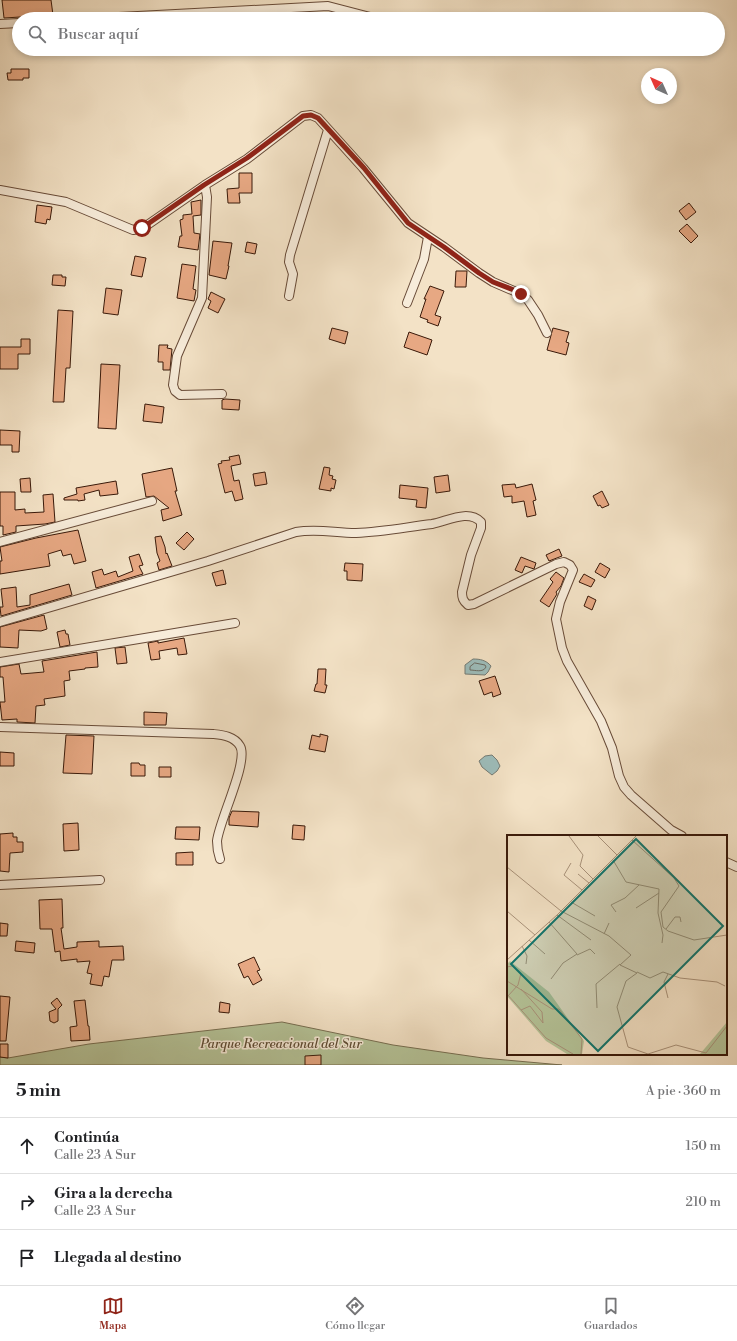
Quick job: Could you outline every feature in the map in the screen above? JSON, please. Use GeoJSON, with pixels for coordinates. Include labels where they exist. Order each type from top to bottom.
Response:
{"type":"FeatureCollection","features":[{"type":"Feature","properties":{"kind":"street"},"geometry":{"type":"LineString","coordinates":[[214,12],[328,6],[351,12]]}},
{"type":"Feature","properties":{"kind":"street"},"geometry":{"type":"LineString","coordinates":[[0,24],[12,23]]}},
{"type":"Feature","properties":{"kind":"street"},"geometry":{"type":"LineString","coordinates":[[0,190],[66,202],[133,230],[142,228],[204,185],[247,158],[303,116],[311,115],[318,118],[364,168],[408,223],[493,282],[521,294],[528,300],[547,333]]}},
{"type":"Feature","properties":{"kind":"street"},"geometry":{"type":"LineString","coordinates":[[289,296],[293,274],[289,262],[290,255],[328,130]]}},
{"type":"Feature","properties":{"kind":"street"},"geometry":{"type":"LineString","coordinates":[[204,185],[207,197],[202,298],[176,356],[173,385],[175,391],[180,395],[222,394]]}},
{"type":"Feature","properties":{"kind":"street"},"geometry":{"type":"LineString","coordinates":[[407,303],[424,259],[428,237]]}},
{"type":"Feature","properties":{"kind":"street"},"geometry":{"type":"LineString","coordinates":[[0,542],[152,501]]}},
{"type":"Feature","properties":{"kind":"street"},"geometry":{"type":"LineString","coordinates":[[0,622],[208,561],[296,532],[309,530],[354,533],[379,532],[439,523],[460,516],[471,516],[477,518],[481,522],[481,528],[471,555],[462,592],[463,601],[468,605],[474,604],[556,564],[564,562],[570,565],[573,570],[560,602],[556,619],[562,648],[567,662],[601,721],[612,748],[619,776],[624,786],[671,830],[680,835]]}},
{"type":"Feature","properties":{"kind":"street"},"geometry":{"type":"LineString","coordinates":[[0,662],[235,623]]}},
{"type":"Feature","properties":{"kind":"street"},"geometry":{"type":"LineString","coordinates":[[0,727],[213,734],[227,736],[234,739],[241,747],[241,755],[239,768],[217,840],[220,859]]}},
{"type":"Feature","properties":{"kind":"street"},"geometry":{"type":"LineString","coordinates":[[727,862],[737,867]]}},
{"type":"Feature","properties":{"kind":"street"},"geometry":{"type":"LineString","coordinates":[[0,884],[100,880]]}},
{"type":"Feature","properties":{"kind":"green space","name":"Parque Recreacional del Sur"},"geometry":{"type":"Polygon","coordinates":[[[282,1022],[393,1045],[483,1058],[562,1065],[0,1065],[0,1057],[8,1058],[89,1044],[282,1022]]]}},
{"type":"Feature","properties":{"kind":"water"},"geometry":{"type":"Polygon","coordinates":[[[473,659],[483,660],[491,666],[485,675],[465,674],[465,665],[473,659]]]}},
{"type":"Feature","properties":{"kind":"water"},"geometry":{"type":"Polygon","coordinates":[[[492,755],[500,766],[492,775],[482,767],[479,761],[485,756],[492,755]]]}},
{"type":"Feature","properties":{"kind":"building"},"geometry":{"type":"Polygon","coordinates":[[[2,0],[51,0],[53,12],[12,12],[12,18],[4,18],[2,0]]]}},
{"type":"Feature","properties":{"kind":"building"},"geometry":{"type":"Polygon","coordinates":[[[11,69],[29,69],[29,78],[23,78],[23,80],[8,80],[7,73],[11,73],[11,69]]]}},
{"type":"Feature","properties":{"kind":"building"},"geometry":{"type":"Polygon","coordinates":[[[239,173],[252,173],[252,193],[239,193],[240,203],[228,203],[227,189],[239,188],[239,173]]]}},
{"type":"Feature","properties":{"kind":"building"},"geometry":{"type":"Polygon","coordinates":[[[201,200],[201,215],[193,216],[194,233],[200,234],[198,250],[178,247],[180,236],[182,236],[180,220],[183,219],[183,215],[192,214],[191,202],[201,200]]]}},
{"type":"Feature","properties":{"kind":"building"},"geometry":{"type":"Polygon","coordinates":[[[689,203],[696,212],[686,220],[679,211],[689,203]]]}},
{"type":"Feature","properties":{"kind":"building"},"geometry":{"type":"Polygon","coordinates":[[[37,205],[52,207],[50,220],[47,219],[46,224],[35,222],[37,205]]]}},
{"type":"Feature","properties":{"kind":"building"},"geometry":{"type":"Polygon","coordinates":[[[687,224],[698,236],[691,243],[679,231],[687,224]]]}},
{"type":"Feature","properties":{"kind":"building"},"geometry":{"type":"Polygon","coordinates":[[[213,241],[232,243],[226,279],[209,275],[213,241]]]}},
{"type":"Feature","properties":{"kind":"building"},"geometry":{"type":"Polygon","coordinates":[[[247,242],[257,244],[255,254],[245,252],[247,242]]]}},
{"type":"Feature","properties":{"kind":"building"},"geometry":{"type":"Polygon","coordinates":[[[135,256],[146,258],[142,277],[131,275],[135,256]]]}},
{"type":"Feature","properties":{"kind":"building"},"geometry":{"type":"Polygon","coordinates":[[[182,264],[196,266],[193,289],[196,290],[194,301],[177,298],[182,264]]]}},
{"type":"Feature","properties":{"kind":"building"},"geometry":{"type":"Polygon","coordinates":[[[456,271],[467,271],[466,287],[455,287],[456,271]]]}},
{"type":"Feature","properties":{"kind":"building"},"geometry":{"type":"Polygon","coordinates":[[[53,275],[62,275],[62,277],[66,277],[65,286],[52,285],[53,275]]]}},
{"type":"Feature","properties":{"kind":"building"},"geometry":{"type":"Polygon","coordinates":[[[430,286],[444,291],[435,315],[441,317],[438,326],[427,322],[428,320],[420,317],[426,299],[424,299],[430,286]]]}},
{"type":"Feature","properties":{"kind":"building"},"geometry":{"type":"Polygon","coordinates":[[[106,288],[122,290],[118,315],[103,313],[106,288]]]}},
{"type":"Feature","properties":{"kind":"building"},"geometry":{"type":"Polygon","coordinates":[[[211,292],[225,299],[218,313],[208,308],[211,301],[208,299],[211,292]]]}},
{"type":"Feature","properties":{"kind":"building"},"geometry":{"type":"Polygon","coordinates":[[[58,310],[73,311],[70,368],[66,368],[64,402],[53,402],[58,310]]]}},
{"type":"Feature","properties":{"kind":"building"},"geometry":{"type":"Polygon","coordinates":[[[332,328],[348,332],[345,344],[329,339],[332,328]]]}},
{"type":"Feature","properties":{"kind":"building"},"geometry":{"type":"Polygon","coordinates":[[[553,328],[569,332],[566,342],[569,343],[566,355],[547,350],[553,328]]]}},
{"type":"Feature","properties":{"kind":"building"},"geometry":{"type":"Polygon","coordinates":[[[409,332],[432,340],[427,355],[404,347],[409,332]]]}},
{"type":"Feature","properties":{"kind":"building"},"geometry":{"type":"Polygon","coordinates":[[[21,339],[30,339],[30,354],[18,354],[18,369],[0,369],[0,347],[21,347],[21,339]]]}},
{"type":"Feature","properties":{"kind":"building"},"geometry":{"type":"Polygon","coordinates":[[[159,345],[168,345],[167,348],[172,349],[170,370],[163,370],[163,362],[158,362],[159,345]]]}},
{"type":"Feature","properties":{"kind":"building"},"geometry":{"type":"Polygon","coordinates":[[[101,364],[120,365],[116,429],[98,428],[101,364]]]}},
{"type":"Feature","properties":{"kind":"building"},"geometry":{"type":"Polygon","coordinates":[[[222,400],[240,400],[239,410],[222,409],[222,400]]]}},
{"type":"Feature","properties":{"kind":"building"},"geometry":{"type":"Polygon","coordinates":[[[145,404],[164,407],[162,423],[143,421],[145,404]]]}},
{"type":"Feature","properties":{"kind":"building"},"geometry":{"type":"Polygon","coordinates":[[[0,430],[20,431],[19,452],[12,452],[12,445],[0,445],[0,430]]]}},
{"type":"Feature","properties":{"kind":"building"},"geometry":{"type":"Polygon","coordinates":[[[239,455],[241,464],[231,466],[234,481],[239,480],[243,499],[235,501],[232,491],[225,493],[218,464],[222,463],[221,461],[230,460],[229,457],[239,455]]]}},
{"type":"Feature","properties":{"kind":"building"},"geometry":{"type":"Polygon","coordinates":[[[324,467],[330,468],[329,475],[333,476],[332,479],[336,480],[334,489],[331,488],[331,491],[319,489],[324,467]]]}},
{"type":"Feature","properties":{"kind":"building"},"geometry":{"type":"Polygon","coordinates":[[[172,468],[177,491],[175,491],[182,515],[163,521],[161,510],[169,508],[154,496],[146,497],[142,474],[172,468]]]}},
{"type":"Feature","properties":{"kind":"building"},"geometry":{"type":"Polygon","coordinates":[[[265,472],[267,484],[255,486],[253,474],[265,472]]]}},
{"type":"Feature","properties":{"kind":"building"},"geometry":{"type":"Polygon","coordinates":[[[448,475],[450,491],[436,493],[434,477],[448,475]]]}},
{"type":"Feature","properties":{"kind":"building"},"geometry":{"type":"Polygon","coordinates":[[[30,478],[31,492],[21,492],[20,479],[30,478]]]}},
{"type":"Feature","properties":{"kind":"building"},"geometry":{"type":"Polygon","coordinates":[[[116,481],[118,494],[100,496],[99,490],[84,494],[85,500],[64,500],[64,498],[77,494],[76,488],[116,481]]]}},
{"type":"Feature","properties":{"kind":"building"},"geometry":{"type":"Polygon","coordinates":[[[515,484],[516,488],[532,484],[536,500],[533,501],[536,515],[527,517],[524,501],[512,503],[512,496],[504,497],[502,485],[515,484]]]}},
{"type":"Feature","properties":{"kind":"building"},"geometry":{"type":"Polygon","coordinates":[[[400,485],[428,488],[426,508],[416,507],[417,500],[399,498],[400,485]]]}},
{"type":"Feature","properties":{"kind":"building"},"geometry":{"type":"Polygon","coordinates":[[[602,491],[609,505],[602,508],[600,505],[598,506],[593,496],[602,491]]]}},
{"type":"Feature","properties":{"kind":"building"},"geometry":{"type":"Polygon","coordinates":[[[0,492],[15,492],[15,510],[25,509],[25,513],[44,512],[43,495],[53,494],[55,522],[16,526],[16,532],[3,535],[3,526],[0,526],[0,492]]]}},
{"type":"Feature","properties":{"kind":"building"},"geometry":{"type":"Polygon","coordinates":[[[78,530],[86,561],[74,564],[71,554],[63,556],[61,550],[48,554],[50,566],[0,574],[0,561],[2,561],[0,547],[78,530]]]}},
{"type":"Feature","properties":{"kind":"building"},"geometry":{"type":"Polygon","coordinates":[[[187,532],[194,539],[184,550],[176,543],[187,532]]]}},
{"type":"Feature","properties":{"kind":"building"},"geometry":{"type":"Polygon","coordinates":[[[161,536],[166,554],[167,553],[172,566],[159,570],[157,563],[160,561],[157,553],[155,537],[161,536]]]}},
{"type":"Feature","properties":{"kind":"building"},"geometry":{"type":"Polygon","coordinates":[[[559,549],[562,556],[549,561],[546,555],[559,549]]]}},
{"type":"Feature","properties":{"kind":"building"},"geometry":{"type":"Polygon","coordinates":[[[139,554],[143,565],[139,566],[143,574],[96,588],[92,572],[102,569],[104,575],[116,571],[118,577],[133,571],[129,557],[139,554]]]}},
{"type":"Feature","properties":{"kind":"building"},"geometry":{"type":"Polygon","coordinates":[[[521,557],[536,563],[534,569],[525,566],[522,573],[515,570],[521,557]]]}},
{"type":"Feature","properties":{"kind":"building"},"geometry":{"type":"Polygon","coordinates":[[[345,563],[363,564],[362,581],[347,580],[347,571],[344,571],[345,563]]]}},
{"type":"Feature","properties":{"kind":"building"},"geometry":{"type":"Polygon","coordinates":[[[600,563],[610,569],[605,578],[595,572],[600,563]]]}},
{"type":"Feature","properties":{"kind":"building"},"geometry":{"type":"Polygon","coordinates":[[[223,570],[226,584],[216,586],[212,573],[223,570]]]}},
{"type":"Feature","properties":{"kind":"building"},"geometry":{"type":"Polygon","coordinates":[[[556,572],[564,578],[549,607],[540,601],[553,582],[550,579],[556,572]]]}},
{"type":"Feature","properties":{"kind":"building"},"geometry":{"type":"Polygon","coordinates":[[[584,574],[595,580],[591,587],[579,582],[584,574]]]}},
{"type":"Feature","properties":{"kind":"building"},"geometry":{"type":"Polygon","coordinates":[[[69,584],[72,595],[1,616],[0,607],[3,607],[1,589],[16,587],[17,607],[30,605],[30,595],[69,584]]]}},
{"type":"Feature","properties":{"kind":"building"},"geometry":{"type":"Polygon","coordinates":[[[588,596],[596,600],[592,610],[584,606],[588,596]]]}},
{"type":"Feature","properties":{"kind":"building"},"geometry":{"type":"Polygon","coordinates":[[[44,615],[47,629],[41,631],[19,630],[18,648],[0,647],[0,627],[44,615]]]}},
{"type":"Feature","properties":{"kind":"building"},"geometry":{"type":"Polygon","coordinates":[[[65,630],[66,634],[68,634],[70,645],[60,647],[57,632],[65,630]]]}},
{"type":"Feature","properties":{"kind":"building"},"geometry":{"type":"Polygon","coordinates":[[[184,638],[187,654],[178,655],[177,648],[159,651],[160,659],[151,660],[148,643],[158,641],[158,643],[184,638]]]}},
{"type":"Feature","properties":{"kind":"building"},"geometry":{"type":"Polygon","coordinates":[[[125,647],[127,663],[117,664],[115,648],[125,647]]]}},
{"type":"Feature","properties":{"kind":"building"},"geometry":{"type":"Polygon","coordinates":[[[97,652],[98,667],[69,671],[70,680],[64,681],[65,696],[44,699],[45,705],[36,706],[35,723],[17,722],[17,719],[2,720],[0,702],[5,702],[3,677],[0,677],[0,667],[19,664],[21,674],[44,672],[42,661],[97,652]]]}},
{"type":"Feature","properties":{"kind":"building"},"geometry":{"type":"Polygon","coordinates":[[[318,669],[326,669],[325,685],[327,685],[325,693],[314,691],[317,684],[318,669]]]}},
{"type":"Feature","properties":{"kind":"building"},"geometry":{"type":"Polygon","coordinates":[[[495,676],[501,694],[493,697],[492,692],[484,695],[479,681],[495,676]]]}},
{"type":"Feature","properties":{"kind":"building"},"geometry":{"type":"Polygon","coordinates":[[[144,712],[167,713],[166,725],[144,725],[144,712]]]}},
{"type":"Feature","properties":{"kind":"building"},"geometry":{"type":"Polygon","coordinates":[[[320,734],[328,736],[325,752],[309,749],[312,735],[320,737],[320,734]]]}},
{"type":"Feature","properties":{"kind":"building"},"geometry":{"type":"Polygon","coordinates":[[[66,735],[94,736],[92,774],[63,773],[66,735]]]}},
{"type":"Feature","properties":{"kind":"building"},"geometry":{"type":"Polygon","coordinates":[[[0,752],[14,753],[14,766],[0,766],[0,752]]]}},
{"type":"Feature","properties":{"kind":"building"},"geometry":{"type":"Polygon","coordinates":[[[131,763],[145,765],[145,776],[131,776],[131,763]]]}},
{"type":"Feature","properties":{"kind":"building"},"geometry":{"type":"Polygon","coordinates":[[[159,767],[171,767],[171,777],[159,777],[159,767]]]}},
{"type":"Feature","properties":{"kind":"building"},"geometry":{"type":"Polygon","coordinates":[[[232,811],[259,812],[258,827],[229,825],[229,818],[232,811]]]}},
{"type":"Feature","properties":{"kind":"building"},"geometry":{"type":"Polygon","coordinates":[[[78,823],[79,850],[64,851],[63,824],[78,823]]]}},
{"type":"Feature","properties":{"kind":"building"},"geometry":{"type":"Polygon","coordinates":[[[293,825],[305,826],[304,840],[292,839],[293,825]]]}},
{"type":"Feature","properties":{"kind":"building"},"geometry":{"type":"Polygon","coordinates":[[[176,827],[200,827],[199,840],[175,839],[176,827]]]}},
{"type":"Feature","properties":{"kind":"building"},"geometry":{"type":"Polygon","coordinates":[[[13,833],[13,837],[17,837],[17,842],[23,842],[23,852],[10,853],[9,872],[0,871],[0,834],[13,833]]]}},
{"type":"Feature","properties":{"kind":"building"},"geometry":{"type":"Polygon","coordinates":[[[193,852],[193,865],[176,865],[176,853],[193,852]]]}},
{"type":"Feature","properties":{"kind":"building"},"geometry":{"type":"Polygon","coordinates":[[[62,899],[63,928],[61,928],[64,949],[77,947],[77,942],[99,941],[99,947],[123,946],[124,960],[112,960],[109,977],[104,976],[102,986],[90,984],[92,974],[87,973],[90,961],[77,962],[77,959],[61,961],[60,951],[55,952],[52,929],[40,929],[39,900],[62,899]]]}},
{"type":"Feature","properties":{"kind":"building"},"geometry":{"type":"Polygon","coordinates":[[[0,923],[8,924],[7,936],[0,936],[0,923]]]}},
{"type":"Feature","properties":{"kind":"building"},"geometry":{"type":"Polygon","coordinates":[[[16,941],[35,943],[34,953],[15,951],[16,941]]]}},
{"type":"Feature","properties":{"kind":"building"},"geometry":{"type":"Polygon","coordinates":[[[254,957],[260,970],[257,971],[262,980],[253,985],[248,976],[244,978],[238,964],[254,957]]]}},
{"type":"Feature","properties":{"kind":"building"},"geometry":{"type":"Polygon","coordinates":[[[0,996],[10,997],[6,1041],[0,1041],[0,996]]]}},
{"type":"Feature","properties":{"kind":"building"},"geometry":{"type":"Polygon","coordinates":[[[57,998],[62,1005],[58,1009],[58,1021],[54,1023],[50,1021],[49,1012],[56,1009],[51,1003],[57,998]]]}},
{"type":"Feature","properties":{"kind":"building"},"geometry":{"type":"Polygon","coordinates":[[[85,1000],[90,1040],[71,1041],[70,1027],[77,1026],[74,1001],[85,1000]]]}},
{"type":"Feature","properties":{"kind":"building"},"geometry":{"type":"Polygon","coordinates":[[[220,1002],[230,1004],[229,1013],[219,1012],[220,1002]]]}},
{"type":"Feature","properties":{"kind":"building"},"geometry":{"type":"Polygon","coordinates":[[[0,1044],[8,1044],[8,1058],[0,1057],[0,1044]]]}},
{"type":"Feature","properties":{"kind":"building"},"geometry":{"type":"Polygon","coordinates":[[[321,1055],[321,1065],[305,1065],[305,1056],[321,1055]]]}},
{"type":"Feature","properties":{"kind":"route"},"geometry":{"type":"LineString","coordinates":[[142,228],[204,185],[247,158],[303,116],[311,115],[318,118],[364,168],[408,223],[493,282],[521,294]]}}]}
